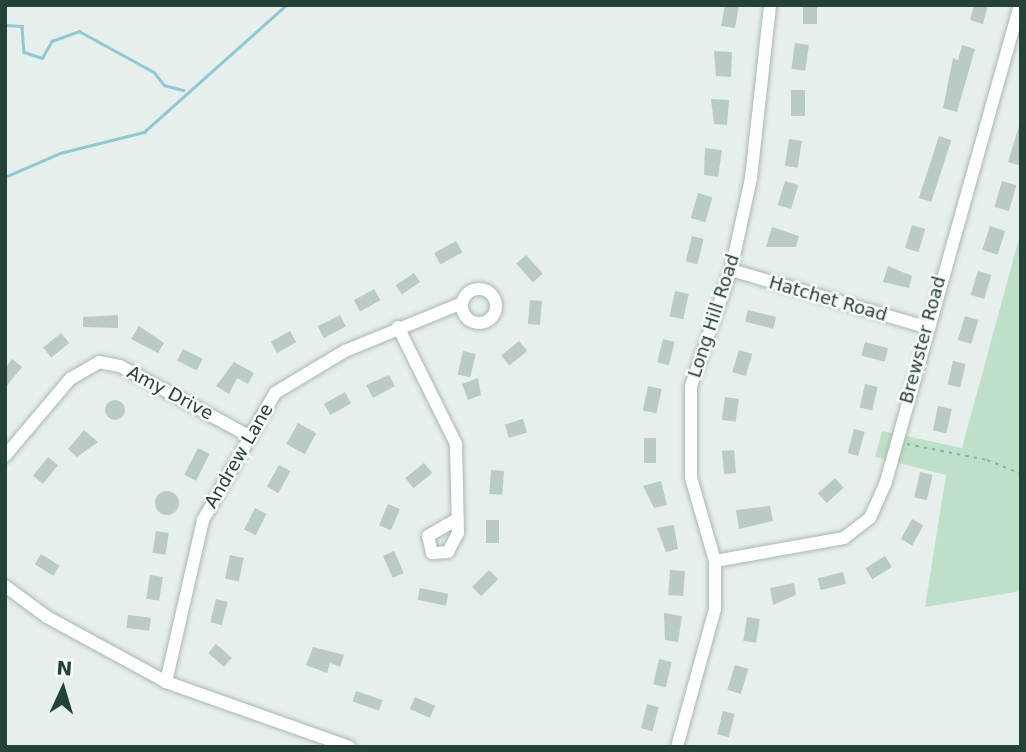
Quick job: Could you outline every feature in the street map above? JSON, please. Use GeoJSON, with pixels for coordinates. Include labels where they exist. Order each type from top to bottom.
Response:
{"type":"FeatureCollection","features":[{"type":"Feature","properties":{"kind":"street","name":"Long Hill Road"},"geometry":{"type":"LineString","coordinates":[[677,747],[715,609],[716,561],[691,478],[688,426],[691,386],[731,270],[753,164],[770,5]]}},
{"type":"Feature","properties":{"kind":"street","name":"Brewster Road"},"geometry":{"type":"LineString","coordinates":[[716,561],[844,538],[870,518],[885,485],[926,327],[1020,5]]}},
{"type":"Feature","properties":{"kind":"street","name":"Hatchet Road"},"geometry":{"type":"LineString","coordinates":[[731,270],[926,327]]}},
{"type":"Feature","properties":{"kind":"street","name":"Andrew Lane"},"geometry":{"type":"LineString","coordinates":[[166,682],[203,520],[247,435],[296,376],[398,327],[462,303]]}},
{"type":"Feature","properties":{"kind":"street"},"geometry":{"type":"LineString","coordinates":[[398,327],[456,443],[457,519]]}},
{"type":"Feature","properties":{"kind":"street","name":"Amy Drive"},"geometry":{"type":"LineString","coordinates":[[5,456],[70,379],[99,362],[120,366],[247,435]]}},
{"type":"Feature","properties":{"kind":"street"},"geometry":{"type":"LineString","coordinates":[[5,586],[47,617],[166,682],[350,747]]}},
{"type":"Feature","properties":{"kind":"path"},"geometry":{"type":"LineString","coordinates":[[904,443],[986,460],[1021,474]]}},
{"type":"Feature","properties":{"kind":"green space"},"geometry":{"type":"Polygon","coordinates":[[[1021,231],[1021,591],[925,607],[946,475],[875,457],[882,431],[962,448],[1021,231]]]}},
{"type":"Feature","properties":{"kind":"building"},"geometry":{"type":"Polygon","coordinates":[[[725,5],[739,5],[735,28],[721,26],[725,5]]]}},
{"type":"Feature","properties":{"kind":"building"},"geometry":{"type":"Polygon","coordinates":[[[803,5],[817,5],[817,24],[803,24],[803,5]]]}},
{"type":"Feature","properties":{"kind":"building"},"geometry":{"type":"Polygon","coordinates":[[[974,5],[988,5],[983,24],[970,20],[974,5]]]}},
{"type":"Feature","properties":{"kind":"building"},"geometry":{"type":"Polygon","coordinates":[[[795,43],[809,45],[805,71],[791,69],[795,43]]]}},
{"type":"Feature","properties":{"kind":"building"},"geometry":{"type":"Polygon","coordinates":[[[962,45],[975,49],[957,112],[943,108],[953,58],[958,60],[962,45]]]}},
{"type":"Feature","properties":{"kind":"building"},"geometry":{"type":"Polygon","coordinates":[[[714,51],[732,52],[731,77],[716,76],[714,51]]]}},
{"type":"Feature","properties":{"kind":"building"},"geometry":{"type":"Polygon","coordinates":[[[791,90],[805,90],[805,116],[791,116],[791,90]]]}},
{"type":"Feature","properties":{"kind":"building"},"geometry":{"type":"Polygon","coordinates":[[[711,99],[729,100],[727,125],[714,124],[711,99]]]}},
{"type":"Feature","properties":{"kind":"building"},"geometry":{"type":"Polygon","coordinates":[[[1019,126],[1021,127],[1021,166],[1008,162],[1019,126]]]}},
{"type":"Feature","properties":{"kind":"building"},"geometry":{"type":"Polygon","coordinates":[[[939,136],[951,140],[931,202],[919,198],[939,136]]]}},
{"type":"Feature","properties":{"kind":"building"},"geometry":{"type":"Polygon","coordinates":[[[789,139],[802,141],[798,168],[785,166],[789,139]]]}},
{"type":"Feature","properties":{"kind":"building"},"geometry":{"type":"Polygon","coordinates":[[[705,148],[722,150],[718,177],[704,175],[705,148]]]}},
{"type":"Feature","properties":{"kind":"building"},"geometry":{"type":"Polygon","coordinates":[[[785,181],[798,185],[791,209],[778,205],[785,181]]]}},
{"type":"Feature","properties":{"kind":"building"},"geometry":{"type":"Polygon","coordinates":[[[1002,181],[1016,185],[1009,211],[995,207],[1002,181]]]}},
{"type":"Feature","properties":{"kind":"building"},"geometry":{"type":"Polygon","coordinates":[[[698,193],[712,197],[705,222],[691,218],[698,193]]]}},
{"type":"Feature","properties":{"kind":"building"},"geometry":{"type":"Polygon","coordinates":[[[912,225],[925,229],[918,252],[905,248],[912,225]]]}},
{"type":"Feature","properties":{"kind":"building"},"geometry":{"type":"Polygon","coordinates":[[[990,226],[1005,231],[997,255],[982,250],[990,226]]]}},
{"type":"Feature","properties":{"kind":"building"},"geometry":{"type":"Polygon","coordinates":[[[772,227],[799,236],[796,247],[766,247],[772,227]]]}},
{"type":"Feature","properties":{"kind":"building"},"geometry":{"type":"Polygon","coordinates":[[[692,236],[704,239],[697,264],[686,261],[692,236]]]}},
{"type":"Feature","properties":{"kind":"building"},"geometry":{"type":"Polygon","coordinates":[[[456,241],[462,252],[440,264],[434,253],[456,241]]]}},
{"type":"Feature","properties":{"kind":"building"},"geometry":{"type":"Polygon","coordinates":[[[526,255],[543,274],[533,282],[516,264],[526,255]]]}},
{"type":"Feature","properties":{"kind":"building"},"geometry":{"type":"Polygon","coordinates":[[[888,266],[912,276],[909,288],[883,282],[888,266]]]}},
{"type":"Feature","properties":{"kind":"building"},"geometry":{"type":"Polygon","coordinates":[[[978,271],[991,275],[984,299],[971,295],[978,271]]]}},
{"type":"Feature","properties":{"kind":"building"},"geometry":{"type":"Polygon","coordinates":[[[414,273],[420,282],[402,294],[396,285],[414,273]]]}},
{"type":"Feature","properties":{"kind":"building"},"geometry":{"type":"Polygon","coordinates":[[[374,289],[380,300],[360,312],[354,300],[374,289]]]}},
{"type":"Feature","properties":{"kind":"building"},"geometry":{"type":"Polygon","coordinates":[[[675,291],[689,294],[683,319],[670,316],[675,291]]]}},
{"type":"Feature","properties":{"kind":"building"},"geometry":{"type":"Polygon","coordinates":[[[530,300],[542,301],[540,325],[528,324],[530,300]]]}},
{"type":"Feature","properties":{"kind":"building"},"geometry":{"type":"Polygon","coordinates":[[[748,310],[776,317],[773,329],[745,322],[748,310]]]}},
{"type":"Feature","properties":{"kind":"building"},"geometry":{"type":"Polygon","coordinates":[[[118,315],[118,328],[83,327],[83,317],[118,315]]]}},
{"type":"Feature","properties":{"kind":"building"},"geometry":{"type":"Polygon","coordinates":[[[340,315],[346,327],[324,338],[318,326],[340,315]]]}},
{"type":"Feature","properties":{"kind":"building"},"geometry":{"type":"Polygon","coordinates":[[[965,316],[978,320],[971,344],[958,340],[965,316]]]}},
{"type":"Feature","properties":{"kind":"building"},"geometry":{"type":"Polygon","coordinates":[[[139,326],[164,343],[158,353],[131,339],[139,326]]]}},
{"type":"Feature","properties":{"kind":"building"},"geometry":{"type":"Polygon","coordinates":[[[290,331],[296,342],[277,353],[271,342],[290,331]]]}},
{"type":"Feature","properties":{"kind":"building"},"geometry":{"type":"Polygon","coordinates":[[[61,333],[69,343],[51,358],[43,347],[61,333]]]}},
{"type":"Feature","properties":{"kind":"building"},"geometry":{"type":"Polygon","coordinates":[[[663,339],[675,342],[669,365],[657,362],[663,339]]]}},
{"type":"Feature","properties":{"kind":"building"},"geometry":{"type":"Polygon","coordinates":[[[519,341],[527,351],[509,366],[501,355],[519,341]]]}},
{"type":"Feature","properties":{"kind":"building"},"geometry":{"type":"Polygon","coordinates":[[[865,342],[888,348],[885,362],[861,356],[865,342]]]}},
{"type":"Feature","properties":{"kind":"building"},"geometry":{"type":"Polygon","coordinates":[[[183,349],[203,359],[197,371],[177,361],[183,349]]]}},
{"type":"Feature","properties":{"kind":"building"},"geometry":{"type":"Polygon","coordinates":[[[739,350],[752,354],[746,376],[732,372],[739,350]]]}},
{"type":"Feature","properties":{"kind":"building"},"geometry":{"type":"Polygon","coordinates":[[[463,351],[476,354],[470,377],[458,374],[463,351]]]}},
{"type":"Feature","properties":{"kind":"building"},"geometry":{"type":"Polygon","coordinates":[[[12,359],[22,367],[5,388],[5,368],[12,359]]]}},
{"type":"Feature","properties":{"kind":"building"},"geometry":{"type":"Polygon","coordinates":[[[953,361],[966,364],[960,387],[948,384],[953,361]]]}},
{"type":"Feature","properties":{"kind":"building"},"geometry":{"type":"Polygon","coordinates":[[[234,362],[254,373],[248,384],[237,378],[229,394],[216,386],[234,362]]]}},
{"type":"Feature","properties":{"kind":"building"},"geometry":{"type":"Polygon","coordinates":[[[389,375],[395,386],[373,398],[366,385],[389,375]]]}},
{"type":"Feature","properties":{"kind":"building"},"geometry":{"type":"Polygon","coordinates":[[[478,378],[481,395],[468,400],[462,384],[478,378]]]}},
{"type":"Feature","properties":{"kind":"building"},"geometry":{"type":"Polygon","coordinates":[[[865,384],[878,387],[872,410],[860,407],[865,384]]]}},
{"type":"Feature","properties":{"kind":"building"},"geometry":{"type":"Polygon","coordinates":[[[648,386],[662,389],[656,413],[643,410],[648,386]]]}},
{"type":"Feature","properties":{"kind":"building"},"geometry":{"type":"Polygon","coordinates":[[[345,392],[351,403],[330,415],[324,404],[345,392]]]}},
{"type":"Feature","properties":{"kind":"building"},"geometry":{"type":"Polygon","coordinates":[[[725,397],[739,399],[736,422],[722,420],[725,397]]]}},
{"type":"Feature","properties":{"kind":"building"},"geometry":{"type":"Polygon","coordinates":[[[115,400],[122,403],[125,410],[122,417],[115,420],[108,417],[105,410],[108,403],[115,400]]]}},
{"type":"Feature","properties":{"kind":"building"},"geometry":{"type":"Polygon","coordinates":[[[938,406],[952,409],[946,433],[933,430],[938,406]]]}},
{"type":"Feature","properties":{"kind":"building"},"geometry":{"type":"Polygon","coordinates":[[[523,419],[527,432],[509,438],[505,425],[523,419]]]}},
{"type":"Feature","properties":{"kind":"building"},"geometry":{"type":"Polygon","coordinates":[[[298,423],[316,433],[305,454],[286,444],[298,423]]]}},
{"type":"Feature","properties":{"kind":"building"},"geometry":{"type":"Polygon","coordinates":[[[854,429],[865,432],[858,456],[848,453],[854,429]]]}},
{"type":"Feature","properties":{"kind":"building"},"geometry":{"type":"Polygon","coordinates":[[[84,430],[98,442],[77,457],[68,449],[84,430]]]}},
{"type":"Feature","properties":{"kind":"building"},"geometry":{"type":"Polygon","coordinates":[[[644,438],[656,438],[656,463],[644,463],[644,438]]]}},
{"type":"Feature","properties":{"kind":"building"},"geometry":{"type":"Polygon","coordinates":[[[198,448],[210,454],[196,481],[184,475],[198,448]]]}},
{"type":"Feature","properties":{"kind":"building"},"geometry":{"type":"Polygon","coordinates":[[[734,450],[736,473],[724,474],[722,451],[734,450]]]}},
{"type":"Feature","properties":{"kind":"building"},"geometry":{"type":"Polygon","coordinates":[[[48,457],[58,465],[43,484],[33,476],[48,457]]]}},
{"type":"Feature","properties":{"kind":"building"},"geometry":{"type":"Polygon","coordinates":[[[424,463],[432,473],[414,488],[405,478],[424,463]]]}},
{"type":"Feature","properties":{"kind":"building"},"geometry":{"type":"Polygon","coordinates":[[[279,465],[290,471],[278,493],[267,487],[279,465]]]}},
{"type":"Feature","properties":{"kind":"building"},"geometry":{"type":"Polygon","coordinates":[[[491,470],[504,471],[502,495],[489,494],[491,470]]]}},
{"type":"Feature","properties":{"kind":"building"},"geometry":{"type":"Polygon","coordinates":[[[920,472],[933,475],[927,500],[914,497],[920,472]]]}},
{"type":"Feature","properties":{"kind":"building"},"geometry":{"type":"Polygon","coordinates":[[[835,478],[844,488],[827,503],[818,493],[835,478]]]}},
{"type":"Feature","properties":{"kind":"building"},"geometry":{"type":"Polygon","coordinates":[[[661,481],[667,505],[654,508],[643,486],[661,481]]]}},
{"type":"Feature","properties":{"kind":"building"},"geometry":{"type":"Polygon","coordinates":[[[167,491],[178,498],[179,503],[172,514],[167,515],[156,508],[155,503],[162,492],[167,491]]]}},
{"type":"Feature","properties":{"kind":"building"},"geometry":{"type":"Polygon","coordinates":[[[388,504],[400,509],[391,530],[379,525],[388,504]]]}},
{"type":"Feature","properties":{"kind":"building"},"geometry":{"type":"Polygon","coordinates":[[[770,506],[773,521],[739,529],[736,510],[770,506]]]}},
{"type":"Feature","properties":{"kind":"building"},"geometry":{"type":"Polygon","coordinates":[[[255,508],[267,514],[256,535],[244,529],[255,508]]]}},
{"type":"Feature","properties":{"kind":"building"},"geometry":{"type":"Polygon","coordinates":[[[912,519],[923,525],[912,545],[901,539],[912,519]]]}},
{"type":"Feature","properties":{"kind":"building"},"geometry":{"type":"Polygon","coordinates":[[[486,520],[499,520],[499,543],[486,543],[486,520]]]}},
{"type":"Feature","properties":{"kind":"building"},"geometry":{"type":"Polygon","coordinates":[[[674,525],[678,549],[666,552],[657,528],[674,525]]]}},
{"type":"Feature","properties":{"kind":"building"},"geometry":{"type":"Polygon","coordinates":[[[156,531],[169,533],[165,555],[153,553],[156,531]]]}},
{"type":"Feature","properties":{"kind":"building"},"geometry":{"type":"Polygon","coordinates":[[[394,551],[404,573],[393,578],[383,556],[394,551]]]}},
{"type":"Feature","properties":{"kind":"building"},"geometry":{"type":"Polygon","coordinates":[[[41,554],[60,566],[53,576],[35,564],[41,554]]]}},
{"type":"Feature","properties":{"kind":"building"},"geometry":{"type":"Polygon","coordinates":[[[230,555],[244,558],[239,581],[225,578],[230,555]]]}},
{"type":"Feature","properties":{"kind":"building"},"geometry":{"type":"Polygon","coordinates":[[[885,556],[892,567],[872,579],[865,568],[885,556]]]}},
{"type":"Feature","properties":{"kind":"building"},"geometry":{"type":"Polygon","coordinates":[[[489,570],[498,579],[481,596],[472,587],[489,570]]]}},
{"type":"Feature","properties":{"kind":"building"},"geometry":{"type":"Polygon","coordinates":[[[670,570],[685,571],[683,596],[668,595],[670,570]]]}},
{"type":"Feature","properties":{"kind":"building"},"geometry":{"type":"Polygon","coordinates":[[[843,572],[846,584],[821,590],[818,578],[843,572]]]}},
{"type":"Feature","properties":{"kind":"building"},"geometry":{"type":"Polygon","coordinates":[[[150,575],[163,577],[159,601],[146,599],[150,575]]]}},
{"type":"Feature","properties":{"kind":"building"},"geometry":{"type":"Polygon","coordinates":[[[794,583],[796,595],[773,605],[770,588],[794,583]]]}},
{"type":"Feature","properties":{"kind":"building"},"geometry":{"type":"Polygon","coordinates":[[[420,588],[448,594],[446,606],[418,600],[420,588]]]}},
{"type":"Feature","properties":{"kind":"building"},"geometry":{"type":"Polygon","coordinates":[[[216,599],[228,602],[222,625],[210,622],[216,599]]]}},
{"type":"Feature","properties":{"kind":"building"},"geometry":{"type":"Polygon","coordinates":[[[664,613],[682,616],[678,642],[665,640],[664,613]]]}},
{"type":"Feature","properties":{"kind":"building"},"geometry":{"type":"Polygon","coordinates":[[[128,615],[151,618],[149,631],[126,628],[128,615]]]}},
{"type":"Feature","properties":{"kind":"building"},"geometry":{"type":"Polygon","coordinates":[[[747,617],[760,619],[756,643],[743,641],[747,617]]]}},
{"type":"Feature","properties":{"kind":"building"},"geometry":{"type":"Polygon","coordinates":[[[216,644],[232,658],[224,667],[208,653],[216,644]]]}},
{"type":"Feature","properties":{"kind":"building"},"geometry":{"type":"Polygon","coordinates":[[[313,647],[344,655],[340,667],[330,663],[327,673],[306,665],[313,647]]]}},
{"type":"Feature","properties":{"kind":"building"},"geometry":{"type":"Polygon","coordinates":[[[659,659],[672,662],[666,687],[653,684],[659,659]]]}},
{"type":"Feature","properties":{"kind":"building"},"geometry":{"type":"Polygon","coordinates":[[[735,665],[748,669],[741,694],[727,690],[735,665]]]}},
{"type":"Feature","properties":{"kind":"building"},"geometry":{"type":"Polygon","coordinates":[[[356,691],[382,700],[379,711],[352,701],[356,691]]]}},
{"type":"Feature","properties":{"kind":"building"},"geometry":{"type":"Polygon","coordinates":[[[415,697],[435,706],[430,718],[410,709],[415,697]]]}},
{"type":"Feature","properties":{"kind":"building"},"geometry":{"type":"Polygon","coordinates":[[[647,704],[659,707],[653,731],[641,728],[647,704]]]}},
{"type":"Feature","properties":{"kind":"building"},"geometry":{"type":"Polygon","coordinates":[[[723,711],[735,714],[729,737],[717,734],[723,711]]]}},
{"type":"Feature","properties":{"kind":"waterway"},"geometry":{"type":"LineString","coordinates":[[5,177],[60,153],[144,132],[286,5]]}},
{"type":"Feature","properties":{"kind":"waterway"},"geometry":{"type":"LineString","coordinates":[[5,25],[22,26],[24,52],[42,58],[52,41],[79,31],[154,72],[164,85],[183,90]]}}]}
